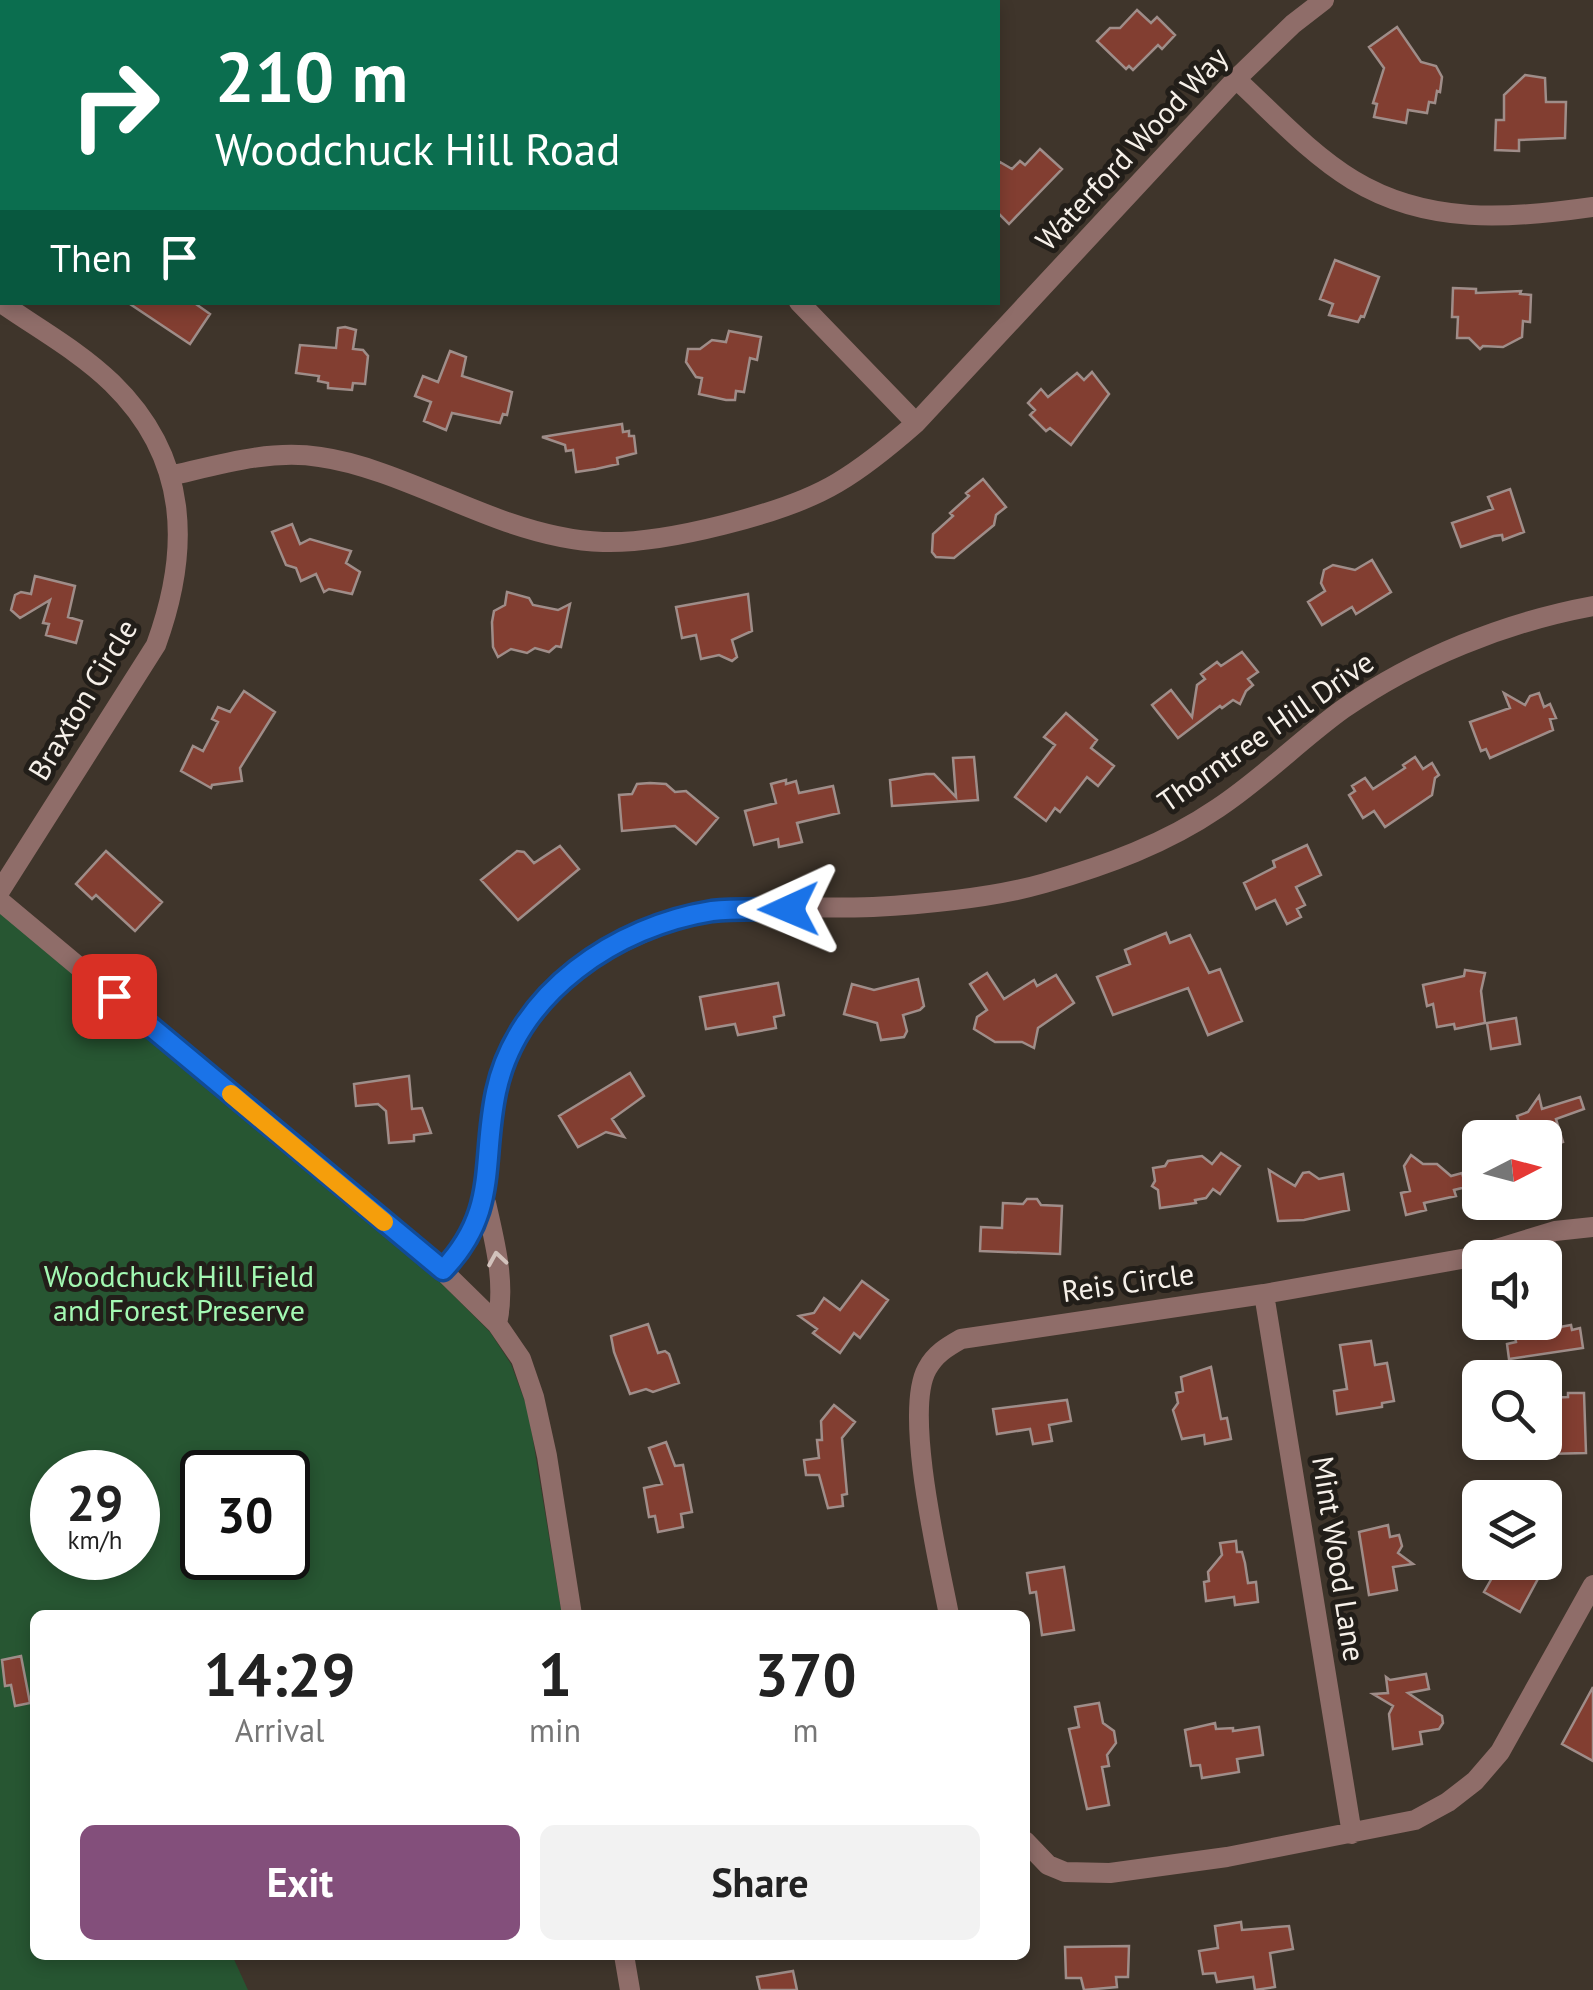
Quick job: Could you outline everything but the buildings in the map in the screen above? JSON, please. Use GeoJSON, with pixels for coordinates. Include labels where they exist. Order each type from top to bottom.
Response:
{"type":"FeatureCollection","features":[{"type":"Feature","properties":{"kind":"street","name":"Waterford Wood Way"},"geometry":{"type":"LineString","coordinates":[[170,476],[282,454],[321,457],[536,531],[599,542],[628,542],[702,530],[766,512],[833,486],[877,457],[916,423],[1236,79],[1324,0]]}},
{"type":"Feature","properties":{"kind":"street"},"geometry":{"type":"LineString","coordinates":[[1236,79],[1316,152],[1384,196],[1427,210],[1472,217],[1526,216],[1593,207]]}},
{"type":"Feature","properties":{"kind":"street","name":"Braxton Circle"},"geometry":{"type":"LineString","coordinates":[[0,892],[156,645],[172,602],[179,558],[178,512],[170,476],[160,449],[138,413],[112,384],[4,305]]}},
{"type":"Feature","properties":{"kind":"street"},"geometry":{"type":"LineString","coordinates":[[803,305],[916,423]]}},
{"type":"Feature","properties":{"kind":"street","name":"Thorntree Hill Drive"},"geometry":{"type":"LineString","coordinates":[[443,1270],[470,1238],[477,1223],[496,1090],[511,1050],[545,998],[569,973],[594,956],[658,926],[712,912],[876,906],[1005,892],[1120,860],[1177,834],[1221,807],[1343,709],[1399,676],[1536,618],[1593,606]]}},
{"type":"Feature","properties":{"kind":"street"},"geometry":{"type":"LineString","coordinates":[[0,901],[443,1270],[498,1324],[521,1359],[534,1397],[571,1610]]}},
{"type":"Feature","properties":{"kind":"street","name":"Thorntree Hill Drive"},"geometry":{"type":"LineString","coordinates":[[484,1194],[498,1261],[502,1300],[498,1324]]}},
{"type":"Feature","properties":{"kind":"street","name":"Reis Circle"},"geometry":{"type":"LineString","coordinates":[[948,1610],[919,1425],[922,1382],[940,1351],[961,1339],[1012,1329],[1264,1294],[1467,1258],[1555,1231],[1593,1227]]}},
{"type":"Feature","properties":{"kind":"street","name":"Mint Wood Lane"},"geometry":{"type":"LineString","coordinates":[[1264,1294],[1352,1834]]}},
{"type":"Feature","properties":{"kind":"street"},"geometry":{"type":"LineString","coordinates":[[1030,1846],[1048,1865],[1065,1872],[1110,1873],[1227,1857],[1415,1820],[1448,1802],[1500,1752],[1593,1585]]}},
{"type":"Feature","properties":{"kind":"street"},"geometry":{"type":"LineString","coordinates":[[625,1960],[630,1990]]}},
{"type":"Feature","properties":{"kind":"green space","name":"Woodchuck Hill Field and Forest Preserve"},"geometry":{"type":"Polygon","coordinates":[[[0,913],[436,1278],[490,1332],[511,1364],[528,1410],[561,1610],[30,1610],[30,1960],[234,1960],[248,1990],[0,1990],[0,913]]]}},
{"type":"Feature","properties":{"kind":"slow traffic"},"geometry":{"type":"LineString","coordinates":[[231,1094],[384,1222]]}},
{"type":"Feature","properties":{"kind":"route"},"geometry":{"type":"LineString","coordinates":[[114,996],[443,1270],[458,1255],[477,1223],[496,1090],[511,1050],[545,998],[569,973],[594,956],[658,926],[712,912],[789,909]]}}]}
